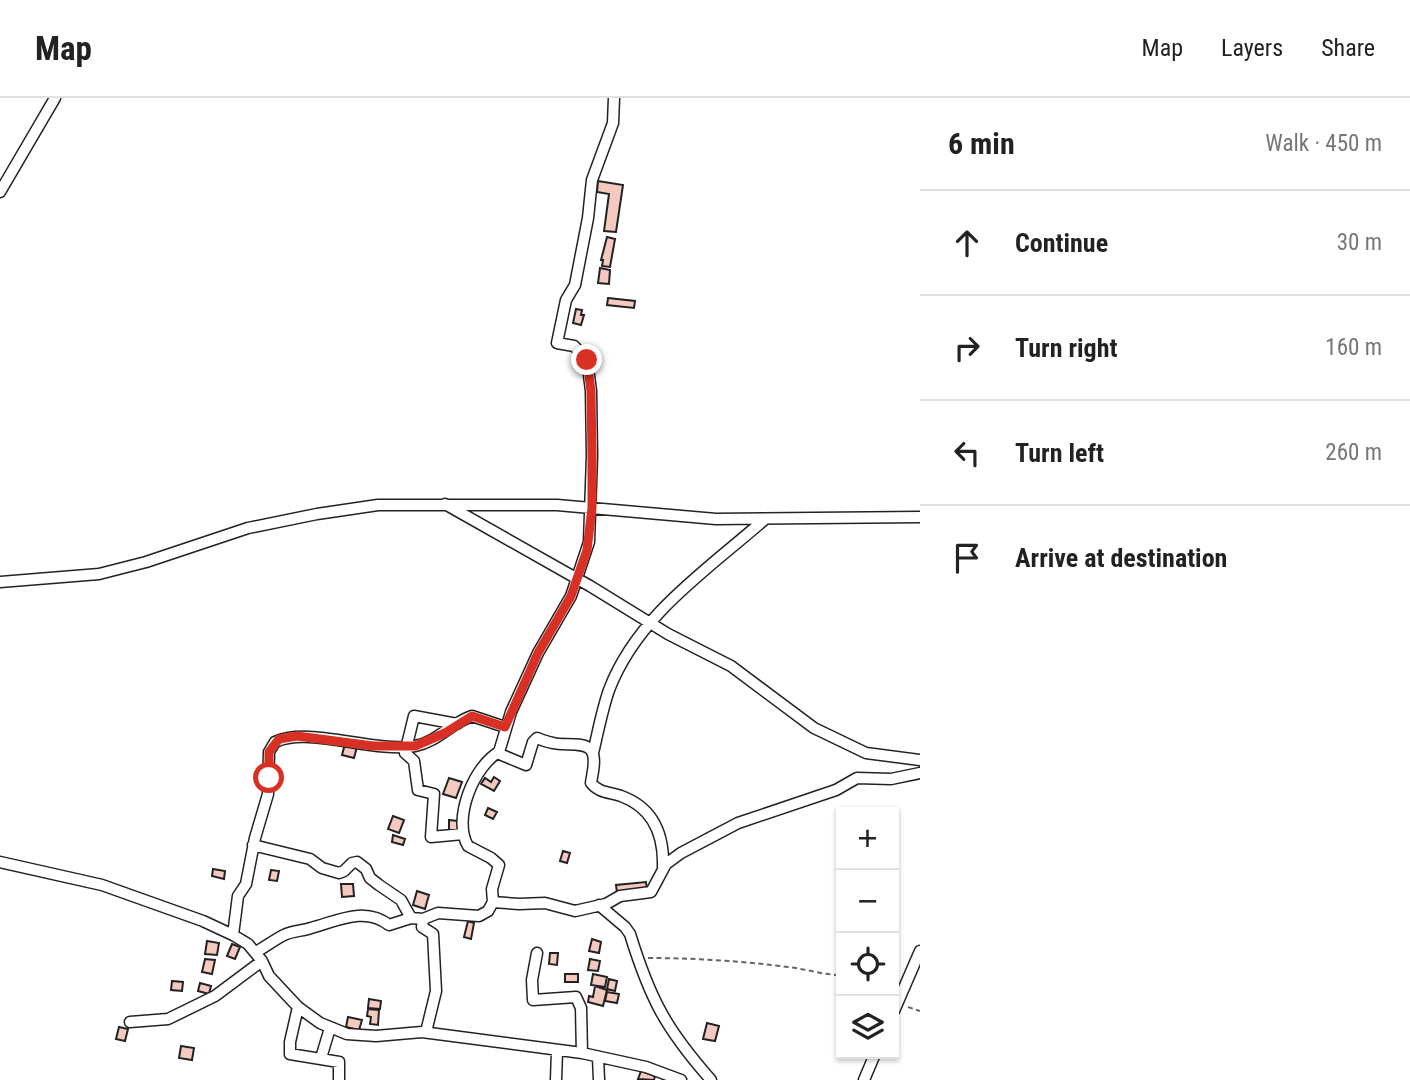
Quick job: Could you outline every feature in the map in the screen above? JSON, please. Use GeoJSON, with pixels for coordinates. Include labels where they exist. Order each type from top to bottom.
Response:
{"type":"FeatureCollection","features":[{"type":"Feature","properties":{"kind":"street"},"geometry":{"type":"LineString","coordinates":[[2,186],[55,98]]}},
{"type":"Feature","properties":{"kind":"street"},"geometry":{"type":"LineString","coordinates":[[130,1022],[168,1018],[215,996],[287,933],[355,915],[380,918],[389,925],[438,913],[479,916],[488,911],[493,902],[492,889],[499,865],[468,846],[463,834],[462,808],[491,756],[497,753],[505,727],[538,653],[563,612],[587,550],[592,508],[591,391],[587,360],[574,346],[557,343],[566,300],[575,285],[588,218],[592,180],[613,123],[614,98]]}},
{"type":"Feature","properties":{"kind":"street"},"geometry":{"type":"LineString","coordinates":[[442,503],[650,623],[731,666],[814,728],[866,753],[920,760]]}},
{"type":"Feature","properties":{"kind":"street"},"geometry":{"type":"LineString","coordinates":[[0,582],[99,574],[146,562],[248,528],[378,505],[558,505],[716,519],[920,517]]}},
{"type":"Feature","properties":{"kind":"street"},"geometry":{"type":"LineString","coordinates":[[493,902],[545,903],[575,911],[620,896],[650,892],[658,882],[663,867],[663,846],[656,823],[651,816],[627,799],[600,791],[591,783],[593,753],[609,690],[632,645],[659,611],[764,520]]}},
{"type":"Feature","properties":{"kind":"street"},"geometry":{"type":"LineString","coordinates":[[457,724],[414,716],[405,753],[414,761],[418,790],[434,794],[432,837],[463,834]]}},
{"type":"Feature","properties":{"kind":"street"},"geometry":{"type":"LineString","coordinates":[[233,935],[238,896],[246,884],[253,845],[268,794],[269,752],[277,740],[297,736],[407,747],[429,741],[472,716],[505,727]]}},
{"type":"Feature","properties":{"kind":"street"},"geometry":{"type":"LineString","coordinates":[[497,753],[526,765],[533,742],[537,738],[554,744],[579,746],[590,749],[593,753]]}},
{"type":"Feature","properties":{"kind":"street"},"geometry":{"type":"LineString","coordinates":[[663,867],[681,853],[738,824],[836,790],[858,778],[891,779],[920,773]]}},
{"type":"Feature","properties":{"kind":"street"},"geometry":{"type":"LineString","coordinates":[[253,845],[310,859],[322,868],[339,873],[357,862],[366,869],[370,878],[401,900],[422,927],[433,934],[435,998],[426,1032]]}},
{"type":"Feature","properties":{"kind":"street"},"geometry":{"type":"LineString","coordinates":[[0,862],[102,885],[203,921],[233,935],[248,944],[269,976],[298,1007],[331,1028],[346,1034],[376,1036],[426,1032],[582,1053],[646,1067],[681,1080]]}},
{"type":"Feature","properties":{"kind":"street"},"geometry":{"type":"LineString","coordinates":[[599,905],[630,934],[657,1008],[670,1030],[711,1080]]}},
{"type":"Feature","properties":{"kind":"street"},"geometry":{"type":"LineString","coordinates":[[899,999],[920,951]]}},
{"type":"Feature","properties":{"kind":"street"},"geometry":{"type":"LineString","coordinates":[[537,953],[532,980],[533,1000],[576,997],[582,1008],[582,1053]]}},
{"type":"Feature","properties":{"kind":"street"},"geometry":{"type":"LineString","coordinates":[[298,1007],[289,1051],[296,1057],[321,1058],[340,1063],[339,1080]]}},
{"type":"Feature","properties":{"kind":"street"},"geometry":{"type":"LineString","coordinates":[[321,1058],[331,1028]]}},
{"type":"Feature","properties":{"kind":"street"},"geometry":{"type":"LineString","coordinates":[[556,1080],[557,1051]]}},
{"type":"Feature","properties":{"kind":"street"},"geometry":{"type":"LineString","coordinates":[[598,1057],[599,1080]]}},
{"type":"Feature","properties":{"kind":"street"},"geometry":{"type":"LineString","coordinates":[[864,1080],[873,1059]]}},
{"type":"Feature","properties":{"kind":"path"},"geometry":{"type":"LineString","coordinates":[[638,958],[688,958],[791,967],[836,975]]}},
{"type":"Feature","properties":{"kind":"building"},"geometry":{"type":"Polygon","coordinates":[[[598,181],[623,185],[616,232],[604,231],[609,194],[597,192],[598,181]]]}},
{"type":"Feature","properties":{"kind":"building"},"geometry":{"type":"Polygon","coordinates":[[[607,237],[615,239],[610,267],[602,266],[601,260],[607,237]]]}},
{"type":"Feature","properties":{"kind":"building"},"geometry":{"type":"Polygon","coordinates":[[[600,268],[610,270],[609,284],[598,283],[600,268]]]}},
{"type":"Feature","properties":{"kind":"building"},"geometry":{"type":"Polygon","coordinates":[[[608,298],[635,301],[634,308],[607,305],[608,298]]]}},
{"type":"Feature","properties":{"kind":"building"},"geometry":{"type":"Polygon","coordinates":[[[576,309],[582,310],[581,315],[584,315],[581,325],[573,323],[576,309]]]}},
{"type":"Feature","properties":{"kind":"building"},"geometry":{"type":"Polygon","coordinates":[[[345,744],[357,747],[354,758],[342,755],[345,744]]]}},
{"type":"Feature","properties":{"kind":"building"},"geometry":{"type":"Polygon","coordinates":[[[494,777],[500,781],[494,791],[481,784],[485,778],[491,782],[494,777]]]}},
{"type":"Feature","properties":{"kind":"building"},"geometry":{"type":"Polygon","coordinates":[[[449,778],[462,782],[456,798],[443,794],[449,778]]]}},
{"type":"Feature","properties":{"kind":"building"},"geometry":{"type":"Polygon","coordinates":[[[488,808],[497,812],[493,819],[485,815],[488,808]]]}},
{"type":"Feature","properties":{"kind":"building"},"geometry":{"type":"Polygon","coordinates":[[[393,816],[404,820],[399,833],[388,829],[393,816]]]}},
{"type":"Feature","properties":{"kind":"building"},"geometry":{"type":"Polygon","coordinates":[[[449,820],[458,821],[460,833],[449,832],[449,820]]]}},
{"type":"Feature","properties":{"kind":"building"},"geometry":{"type":"Polygon","coordinates":[[[393,835],[405,839],[403,845],[392,842],[393,835]]]}},
{"type":"Feature","properties":{"kind":"building"},"geometry":{"type":"Polygon","coordinates":[[[563,851],[570,853],[567,863],[560,861],[563,851]]]}},
{"type":"Feature","properties":{"kind":"building"},"geometry":{"type":"Polygon","coordinates":[[[213,869],[225,871],[224,879],[212,876],[213,869]]]}},
{"type":"Feature","properties":{"kind":"building"},"geometry":{"type":"Polygon","coordinates":[[[271,870],[279,871],[277,881],[269,880],[271,870]]]}},
{"type":"Feature","properties":{"kind":"building"},"geometry":{"type":"Polygon","coordinates":[[[646,882],[647,890],[617,893],[616,885],[646,882]]]}},
{"type":"Feature","properties":{"kind":"building"},"geometry":{"type":"Polygon","coordinates":[[[341,884],[353,884],[354,896],[342,897],[341,884]]]}},
{"type":"Feature","properties":{"kind":"building"},"geometry":{"type":"Polygon","coordinates":[[[417,891],[429,895],[425,909],[413,905],[417,891]]]}},
{"type":"Feature","properties":{"kind":"building"},"geometry":{"type":"Polygon","coordinates":[[[468,921],[474,923],[471,939],[464,937],[468,921]]]}},
{"type":"Feature","properties":{"kind":"building"},"geometry":{"type":"Polygon","coordinates":[[[592,939],[601,942],[599,953],[589,951],[592,939]]]}},
{"type":"Feature","properties":{"kind":"building"},"geometry":{"type":"Polygon","coordinates":[[[207,941],[219,943],[217,955],[205,954],[207,941]]]}},
{"type":"Feature","properties":{"kind":"building"},"geometry":{"type":"Polygon","coordinates":[[[232,944],[240,947],[235,959],[227,956],[232,944]]]}},
{"type":"Feature","properties":{"kind":"building"},"geometry":{"type":"Polygon","coordinates":[[[550,953],[558,953],[557,965],[549,964],[550,953]]]}},
{"type":"Feature","properties":{"kind":"building"},"geometry":{"type":"Polygon","coordinates":[[[205,959],[215,960],[212,974],[202,972],[205,959]]]}},
{"type":"Feature","properties":{"kind":"building"},"geometry":{"type":"Polygon","coordinates":[[[590,959],[600,961],[598,971],[588,970],[590,959]]]}},
{"type":"Feature","properties":{"kind":"building"},"geometry":{"type":"Polygon","coordinates":[[[565,974],[578,974],[578,982],[565,982],[565,974]]]}},
{"type":"Feature","properties":{"kind":"building"},"geometry":{"type":"Polygon","coordinates":[[[593,974],[607,977],[605,987],[591,985],[593,974]]]}},
{"type":"Feature","properties":{"kind":"building"},"geometry":{"type":"Polygon","coordinates":[[[609,979],[617,981],[615,991],[607,989],[609,979]]]}},
{"type":"Feature","properties":{"kind":"building"},"geometry":{"type":"Polygon","coordinates":[[[172,981],[183,982],[182,991],[171,990],[172,981]]]}},
{"type":"Feature","properties":{"kind":"building"},"geometry":{"type":"Polygon","coordinates":[[[200,983],[211,986],[209,994],[198,991],[200,983]]]}},
{"type":"Feature","properties":{"kind":"building"},"geometry":{"type":"Polygon","coordinates":[[[595,986],[607,990],[603,1006],[588,1002],[589,996],[593,997],[595,986]]]}},
{"type":"Feature","properties":{"kind":"building"},"geometry":{"type":"Polygon","coordinates":[[[607,992],[619,994],[617,1003],[605,1001],[607,992]]]}},
{"type":"Feature","properties":{"kind":"building"},"geometry":{"type":"Polygon","coordinates":[[[369,999],[381,1001],[380,1009],[368,1008],[369,999]]]}},
{"type":"Feature","properties":{"kind":"building"},"geometry":{"type":"Polygon","coordinates":[[[368,1009],[379,1010],[378,1025],[370,1024],[368,1009]]]}},
{"type":"Feature","properties":{"kind":"building"},"geometry":{"type":"Polygon","coordinates":[[[348,1017],[362,1020],[359,1030],[346,1027],[348,1017]]]}},
{"type":"Feature","properties":{"kind":"building"},"geometry":{"type":"Polygon","coordinates":[[[707,1023],[719,1026],[715,1041],[703,1039],[707,1023]]]}},
{"type":"Feature","properties":{"kind":"building"},"geometry":{"type":"Polygon","coordinates":[[[119,1027],[128,1029],[125,1041],[116,1039],[119,1027]]]}},
{"type":"Feature","properties":{"kind":"building"},"geometry":{"type":"Polygon","coordinates":[[[181,1046],[194,1048],[192,1060],[179,1058],[181,1046]]]}},
{"type":"Feature","properties":{"kind":"building"},"geometry":{"type":"Polygon","coordinates":[[[641,1071],[655,1076],[654,1080],[638,1079],[641,1071]]]}},
{"type":"Feature","properties":{"kind":"route"},"geometry":{"type":"LineString","coordinates":[[269,778],[269,752],[279,739],[297,736],[405,747],[429,741],[472,716],[505,727],[538,653],[571,596],[587,550],[592,508],[591,391],[587,360]]}}]}
